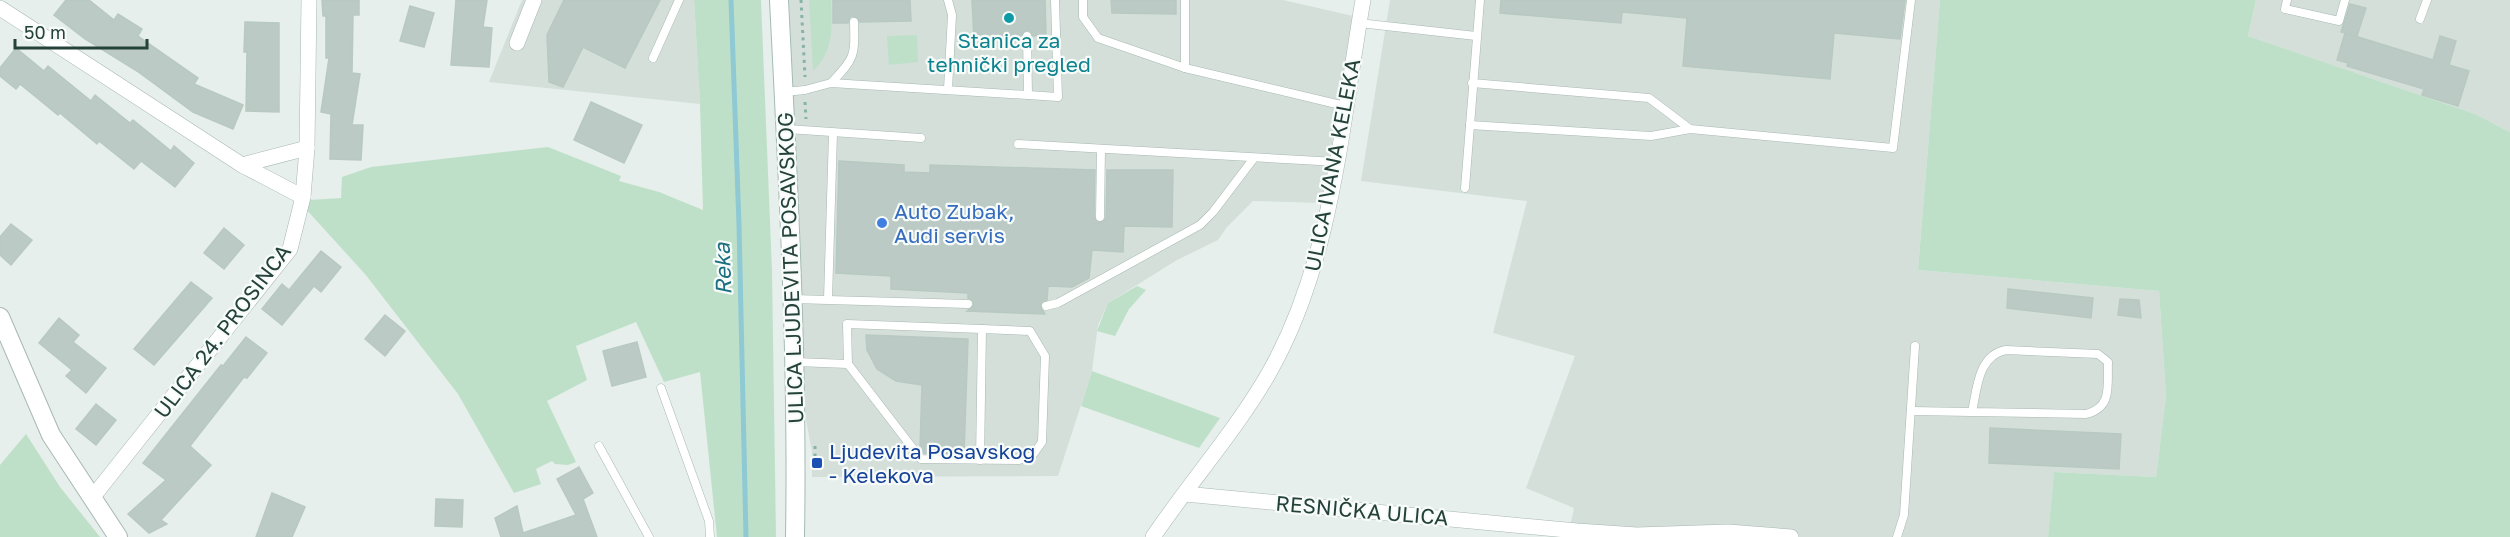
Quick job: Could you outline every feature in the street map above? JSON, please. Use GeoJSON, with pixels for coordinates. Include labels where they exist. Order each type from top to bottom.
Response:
{"type":"FeatureCollection","features":[{"type":"Feature","properties":{"kind":"main road","name":"ULICA LJUDEVITA POSAVSKOG"},"geometry":{"type":"LineString","coordinates":[[779,0],[794,363],[795,537]]}},
{"type":"Feature","properties":{"kind":"main road"},"geometry":{"type":"LineString","coordinates":[[0,317],[51,435],[118,537]]}},
{"type":"Feature","properties":{"kind":"street","name":"ULICA 24. PROSINCA"},"geometry":{"type":"LineString","coordinates":[[92,498],[290,249],[303,197],[307,148],[309,0]]}},
{"type":"Feature","properties":{"kind":"street"},"geometry":{"type":"LineString","coordinates":[[517,43],[534,0]]}},
{"type":"Feature","properties":{"kind":"street","name":"ULICA IVANA KELEKA"},"geometry":{"type":"LineString","coordinates":[[1153,537],[1251,402],[1284,343],[1310,282],[1319,249],[1336,162],[1363,0]]}},
{"type":"Feature","properties":{"kind":"street"},"geometry":{"type":"LineString","coordinates":[[0,8],[242,165],[303,197]]}},
{"type":"Feature","properties":{"kind":"street"},"geometry":{"type":"LineString","coordinates":[[242,165],[307,148]]}},
{"type":"Feature","properties":{"kind":"street","name":"RESNIČKA ULICA"},"geometry":{"type":"LineString","coordinates":[[1185,494],[1576,534],[1637,535],[1728,532],[1791,537]]}},
{"type":"Feature","properties":{"kind":"lane"},"geometry":{"type":"LineString","coordinates":[[653,58],[679,0]]}},
{"type":"Feature","properties":{"kind":"lane"},"geometry":{"type":"LineString","coordinates":[[948,0],[952,15],[948,89]]}},
{"type":"Feature","properties":{"kind":"lane"},"geometry":{"type":"LineString","coordinates":[[784,92],[805,90],[831,83],[1058,97],[1055,0]]}},
{"type":"Feature","properties":{"kind":"lane"},"geometry":{"type":"LineString","coordinates":[[1083,0],[1083,17],[1098,38],[1185,68],[1345,106]]}},
{"type":"Feature","properties":{"kind":"lane"},"geometry":{"type":"LineString","coordinates":[[1185,0],[1185,68]]}},
{"type":"Feature","properties":{"kind":"lane"},"geometry":{"type":"LineString","coordinates":[[1465,188],[1480,0]]}},
{"type":"Feature","properties":{"kind":"lane"},"geometry":{"type":"LineString","coordinates":[[1470,125],[1651,136],[1689,129],[1893,148],[1911,0]]}},
{"type":"Feature","properties":{"kind":"lane"},"geometry":{"type":"LineString","coordinates":[[2287,0],[2285,9],[2339,21],[2345,0]]}},
{"type":"Feature","properties":{"kind":"lane"},"geometry":{"type":"LineString","coordinates":[[2420,19],[2427,0]]}},
{"type":"Feature","properties":{"kind":"lane"},"geometry":{"type":"LineString","coordinates":[[831,83],[849,65],[855,51],[854,22]]}},
{"type":"Feature","properties":{"kind":"lane"},"geometry":{"type":"LineString","coordinates":[[1359,23],[1476,36]]}},
{"type":"Feature","properties":{"kind":"lane"},"geometry":{"type":"LineString","coordinates":[[1027,36],[1028,95]]}},
{"type":"Feature","properties":{"kind":"lane"},"geometry":{"type":"LineString","coordinates":[[1472,83],[1649,98],[1689,129]]}},
{"type":"Feature","properties":{"kind":"lane"},"geometry":{"type":"LineString","coordinates":[[785,129],[921,138]]}},
{"type":"Feature","properties":{"kind":"lane"},"geometry":{"type":"LineString","coordinates":[[828,299],[833,133]]}},
{"type":"Feature","properties":{"kind":"lane"},"geometry":{"type":"LineString","coordinates":[[1018,144],[1336,162]]}},
{"type":"Feature","properties":{"kind":"lane"},"geometry":{"type":"LineString","coordinates":[[1100,217],[1101,149]]}},
{"type":"Feature","properties":{"kind":"lane"},"geometry":{"type":"LineString","coordinates":[[1046,306],[1058,303],[1200,225],[1213,212],[1254,158]]}},
{"type":"Feature","properties":{"kind":"lane"},"geometry":{"type":"LineString","coordinates":[[792,299],[968,304]]}},
{"type":"Feature","properties":{"kind":"lane"},"geometry":{"type":"LineString","coordinates":[[847,324],[1030,331],[1045,356],[1042,442],[1032,456],[1019,460],[921,459],[848,364],[847,324]]}},
{"type":"Feature","properties":{"kind":"lane"},"geometry":{"type":"LineString","coordinates":[[980,460],[982,329]]}},
{"type":"Feature","properties":{"kind":"lane"},"geometry":{"type":"LineString","coordinates":[[1897,537],[1904,515],[1915,346]]}},
{"type":"Feature","properties":{"kind":"lane"},"geometry":{"type":"LineString","coordinates":[[1911,411],[2086,414],[2098,411],[2104,405],[2108,362],[2098,354],[2006,350],[1997,352],[1988,359],[1981,372],[1972,412]]}},
{"type":"Feature","properties":{"kind":"lane"},"geometry":{"type":"LineString","coordinates":[[794,363],[848,364]]}},
{"type":"Feature","properties":{"kind":"lane"},"geometry":{"type":"LineString","coordinates":[[661,388],[709,521],[710,537]]}},
{"type":"Feature","properties":{"kind":"lane"},"geometry":{"type":"LineString","coordinates":[[599,446],[649,537]]}},
{"type":"Feature","properties":{"kind":"path"},"geometry":{"type":"LineString","coordinates":[[801,0],[805,72]]}},
{"type":"Feature","properties":{"kind":"path"},"geometry":{"type":"LineString","coordinates":[[806,109],[806,120]]}},
{"type":"Feature","properties":{"kind":"shaded area"},"geometry":{"type":"Polygon","coordinates":[[[522,0],[694,0],[700,104],[489,82],[522,0]]]}},
{"type":"Feature","properties":{"kind":"shaded area"},"geometry":{"type":"Polygon","coordinates":[[[789,0],[1283,0],[1353,16],[1322,203],[1253,201],[1227,227],[1218,240],[1177,260],[1108,303],[1098,325],[1092,371],[1058,476],[812,477],[812,452],[802,386],[801,273],[789,0]]]}},
{"type":"Feature","properties":{"kind":"shaded area"},"geometry":{"type":"Polygon","coordinates":[[[1390,0],[1940,0],[1918,270],[2159,291],[2166,396],[2156,477],[2054,472],[2048,537],[1568,537],[1574,508],[1526,488],[1575,356],[1493,333],[1527,201],[1361,181],[1390,0]]]}},
{"type":"Feature","properties":{"kind":"shaded area"},"geometry":{"type":"Polygon","coordinates":[[[2256,0],[2510,0],[2510,132],[2475,114],[2248,36],[2256,0]]]}},
{"type":"Feature","properties":{"kind":"green space"},"geometry":{"type":"Polygon","coordinates":[[[694,0],[761,0],[772,271],[776,537],[717,537],[700,372],[664,382],[636,322],[576,346],[587,380],[547,401],[576,462],[568,465],[555,464],[552,461],[536,469],[541,484],[514,493],[458,394],[365,274],[304,207],[309,200],[341,198],[342,177],[371,167],[548,147],[621,176],[619,181],[659,192],[703,210],[694,0]]]}},
{"type":"Feature","properties":{"kind":"green space"},"geometry":{"type":"Polygon","coordinates":[[[809,0],[831,0],[831,29],[828,47],[820,64],[813,71],[809,0]]]}},
{"type":"Feature","properties":{"kind":"green space"},"geometry":{"type":"Polygon","coordinates":[[[1940,0],[2256,0],[2248,36],[2475,114],[2510,132],[2510,537],[2048,537],[2054,472],[2156,477],[2166,396],[2159,291],[1918,270],[1940,0]]]}},
{"type":"Feature","properties":{"kind":"green space"},"geometry":{"type":"Polygon","coordinates":[[[917,35],[918,62],[889,65],[887,36],[917,35]]]}},
{"type":"Feature","properties":{"kind":"green space"},"geometry":{"type":"Polygon","coordinates":[[[1137,286],[1146,290],[1129,309],[1115,336],[1097,331],[1108,303],[1137,286]]]}},
{"type":"Feature","properties":{"kind":"green space"},"geometry":{"type":"Polygon","coordinates":[[[1092,371],[1220,418],[1199,448],[1081,406],[1092,371]]]}},
{"type":"Feature","properties":{"kind":"green space"},"geometry":{"type":"Polygon","coordinates":[[[26,434],[60,487],[100,537],[0,537],[0,465],[26,434]]]}},
{"type":"Feature","properties":{"kind":"building"},"geometry":{"type":"Polygon","coordinates":[[[66,0],[89,0],[114,20],[118,14],[142,29],[138,36],[198,78],[194,84],[243,105],[233,129],[193,112],[137,71],[85,39],[54,15],[66,0]]]}},
{"type":"Feature","properties":{"kind":"building"},"geometry":{"type":"Polygon","coordinates":[[[322,0],[359,0],[359,15],[353,15],[352,73],[360,74],[352,125],[363,125],[361,160],[330,159],[331,114],[321,112],[329,58],[326,58],[326,16],[323,16],[322,0]]]}},
{"type":"Feature","properties":{"kind":"building"},"geometry":{"type":"Polygon","coordinates":[[[456,0],[487,0],[483,27],[492,28],[489,67],[451,65],[456,0]]]}},
{"type":"Feature","properties":{"kind":"building"},"geometry":{"type":"Polygon","coordinates":[[[564,0],[660,0],[625,68],[583,47],[563,87],[549,82],[547,35],[564,0]]]}},
{"type":"Feature","properties":{"kind":"building"},"geometry":{"type":"Polygon","coordinates":[[[833,0],[910,0],[911,21],[860,22],[854,16],[850,17],[848,23],[833,23],[833,0]]]}},
{"type":"Feature","properties":{"kind":"building","name":"Stanica za tehnički pregled"},"geometry":{"type":"Polygon","coordinates":[[[972,0],[1045,0],[1046,35],[1033,36],[1030,31],[1026,30],[1021,36],[974,39],[972,0]]]}},
{"type":"Feature","properties":{"kind":"building"},"geometry":{"type":"Polygon","coordinates":[[[1111,0],[1176,0],[1176,14],[1112,13],[1111,0]]]}},
{"type":"Feature","properties":{"kind":"building"},"geometry":{"type":"Polygon","coordinates":[[[1501,0],[1905,0],[1900,39],[1834,33],[1830,79],[1683,66],[1687,18],[1622,12],[1621,23],[1500,13],[1501,0]]]}},
{"type":"Feature","properties":{"kind":"building"},"geometry":{"type":"Polygon","coordinates":[[[2350,4],[2366,8],[2357,36],[2341,32],[2350,4]]]}},
{"type":"Feature","properties":{"kind":"building"},"geometry":{"type":"Polygon","coordinates":[[[410,6],[434,13],[424,47],[400,41],[410,6]]]}},
{"type":"Feature","properties":{"kind":"building"},"geometry":{"type":"Polygon","coordinates":[[[245,22],[279,23],[279,112],[246,111],[245,22]]]}},
{"type":"Feature","properties":{"kind":"building"},"geometry":{"type":"Polygon","coordinates":[[[2345,33],[2433,60],[2440,36],[2456,41],[2449,65],[2469,71],[2458,106],[2422,95],[2424,89],[2347,66],[2348,63],[2337,60],[2345,33]]]}},
{"type":"Feature","properties":{"kind":"building"},"geometry":{"type":"Polygon","coordinates":[[[16,48],[44,71],[48,66],[91,101],[95,95],[130,123],[133,120],[171,151],[174,146],[194,163],[175,187],[141,161],[134,169],[99,141],[97,144],[60,113],[58,115],[20,84],[16,89],[0,76],[0,68],[16,48]]]}},
{"type":"Feature","properties":{"kind":"building"},"geometry":{"type":"Polygon","coordinates":[[[591,102],[642,125],[624,163],[574,140],[591,102]]]}},
{"type":"Feature","properties":{"kind":"building"},"geometry":{"type":"Polygon","coordinates":[[[839,161],[904,165],[904,172],[930,173],[930,165],[1095,170],[1094,217],[1099,223],[1106,218],[1107,170],[1173,170],[1172,227],[1124,226],[1123,252],[1092,250],[1089,278],[1072,287],[1048,286],[1047,300],[1040,305],[1045,314],[967,311],[974,305],[973,301],[968,298],[968,293],[891,289],[891,276],[836,273],[839,161]]]}},
{"type":"Feature","properties":{"kind":"building"},"geometry":{"type":"Polygon","coordinates":[[[11,224],[32,240],[11,265],[0,255],[0,237],[11,224]]]}},
{"type":"Feature","properties":{"kind":"building"},"geometry":{"type":"Polygon","coordinates":[[[224,228],[244,245],[224,269],[204,253],[224,228]]]}},
{"type":"Feature","properties":{"kind":"building"},"geometry":{"type":"Polygon","coordinates":[[[321,251],[341,267],[321,292],[314,286],[282,325],[262,309],[282,284],[289,290],[321,251]]]}},
{"type":"Feature","properties":{"kind":"building"},"geometry":{"type":"Polygon","coordinates":[[[191,282],[212,298],[154,365],[134,349],[191,282]]]}},
{"type":"Feature","properties":{"kind":"building"},"geometry":{"type":"Polygon","coordinates":[[[2008,289],[2093,298],[2091,318],[2007,308],[2008,289]]]}},
{"type":"Feature","properties":{"kind":"building"},"geometry":{"type":"Polygon","coordinates":[[[2120,299],[2139,300],[2141,318],[2118,315],[2120,299]]]}},
{"type":"Feature","properties":{"kind":"building"},"geometry":{"type":"Polygon","coordinates":[[[385,315],[405,331],[385,356],[365,339],[385,315]]]}},
{"type":"Feature","properties":{"kind":"building"},"geometry":{"type":"Polygon","coordinates":[[[59,318],[79,335],[73,342],[106,368],[86,393],[66,376],[72,370],[39,343],[59,318]]]}},
{"type":"Feature","properties":{"kind":"building"},"geometry":{"type":"Polygon","coordinates":[[[866,335],[968,339],[964,453],[924,453],[920,448],[922,385],[896,381],[877,369],[867,350],[866,335]]]}},
{"type":"Feature","properties":{"kind":"building"},"geometry":{"type":"Polygon","coordinates":[[[246,337],[267,353],[247,378],[244,377],[190,446],[211,465],[161,520],[167,524],[149,533],[128,514],[166,480],[143,463],[246,337]]]}},
{"type":"Feature","properties":{"kind":"building"},"geometry":{"type":"Polygon","coordinates":[[[637,342],[646,377],[612,386],[603,351],[637,342]]]}},
{"type":"Feature","properties":{"kind":"building"},"geometry":{"type":"Polygon","coordinates":[[[96,404],[116,420],[96,445],[76,429],[96,404]]]}},
{"type":"Feature","properties":{"kind":"building"},"geometry":{"type":"Polygon","coordinates":[[[1990,428],[2121,434],[2119,469],[1989,463],[1990,428]]]}},
{"type":"Feature","properties":{"kind":"building"},"geometry":{"type":"Polygon","coordinates":[[[579,467],[593,493],[583,499],[597,537],[501,537],[495,518],[517,506],[523,533],[576,515],[557,479],[579,467]]]}},
{"type":"Feature","properties":{"kind":"building"},"geometry":{"type":"Polygon","coordinates":[[[272,493],[305,507],[292,537],[256,537],[272,493]]]}},
{"type":"Feature","properties":{"kind":"building"},"geometry":{"type":"Polygon","coordinates":[[[436,499],[463,500],[462,527],[435,526],[436,499]]]}},
{"type":"Feature","properties":{"kind":"waterway","name":"Reka"},"geometry":{"type":"LineString","coordinates":[[731,0],[746,537]]}},
{"type":"Feature","properties":{"kind":"place","name":"Stanica za tehnički pregled"},"geometry":{"type":"Point","coordinates":[1009,18]}},
{"type":"Feature","properties":{"kind":"place","name":"Auto Zubak, Audi servis"},"geometry":{"type":"Point","coordinates":[882,223]}},
{"type":"Feature","properties":{"kind":"place","name":"Ljudevita Posavskog - Kelekova"},"geometry":{"type":"Point","coordinates":[817,463]}}]}
